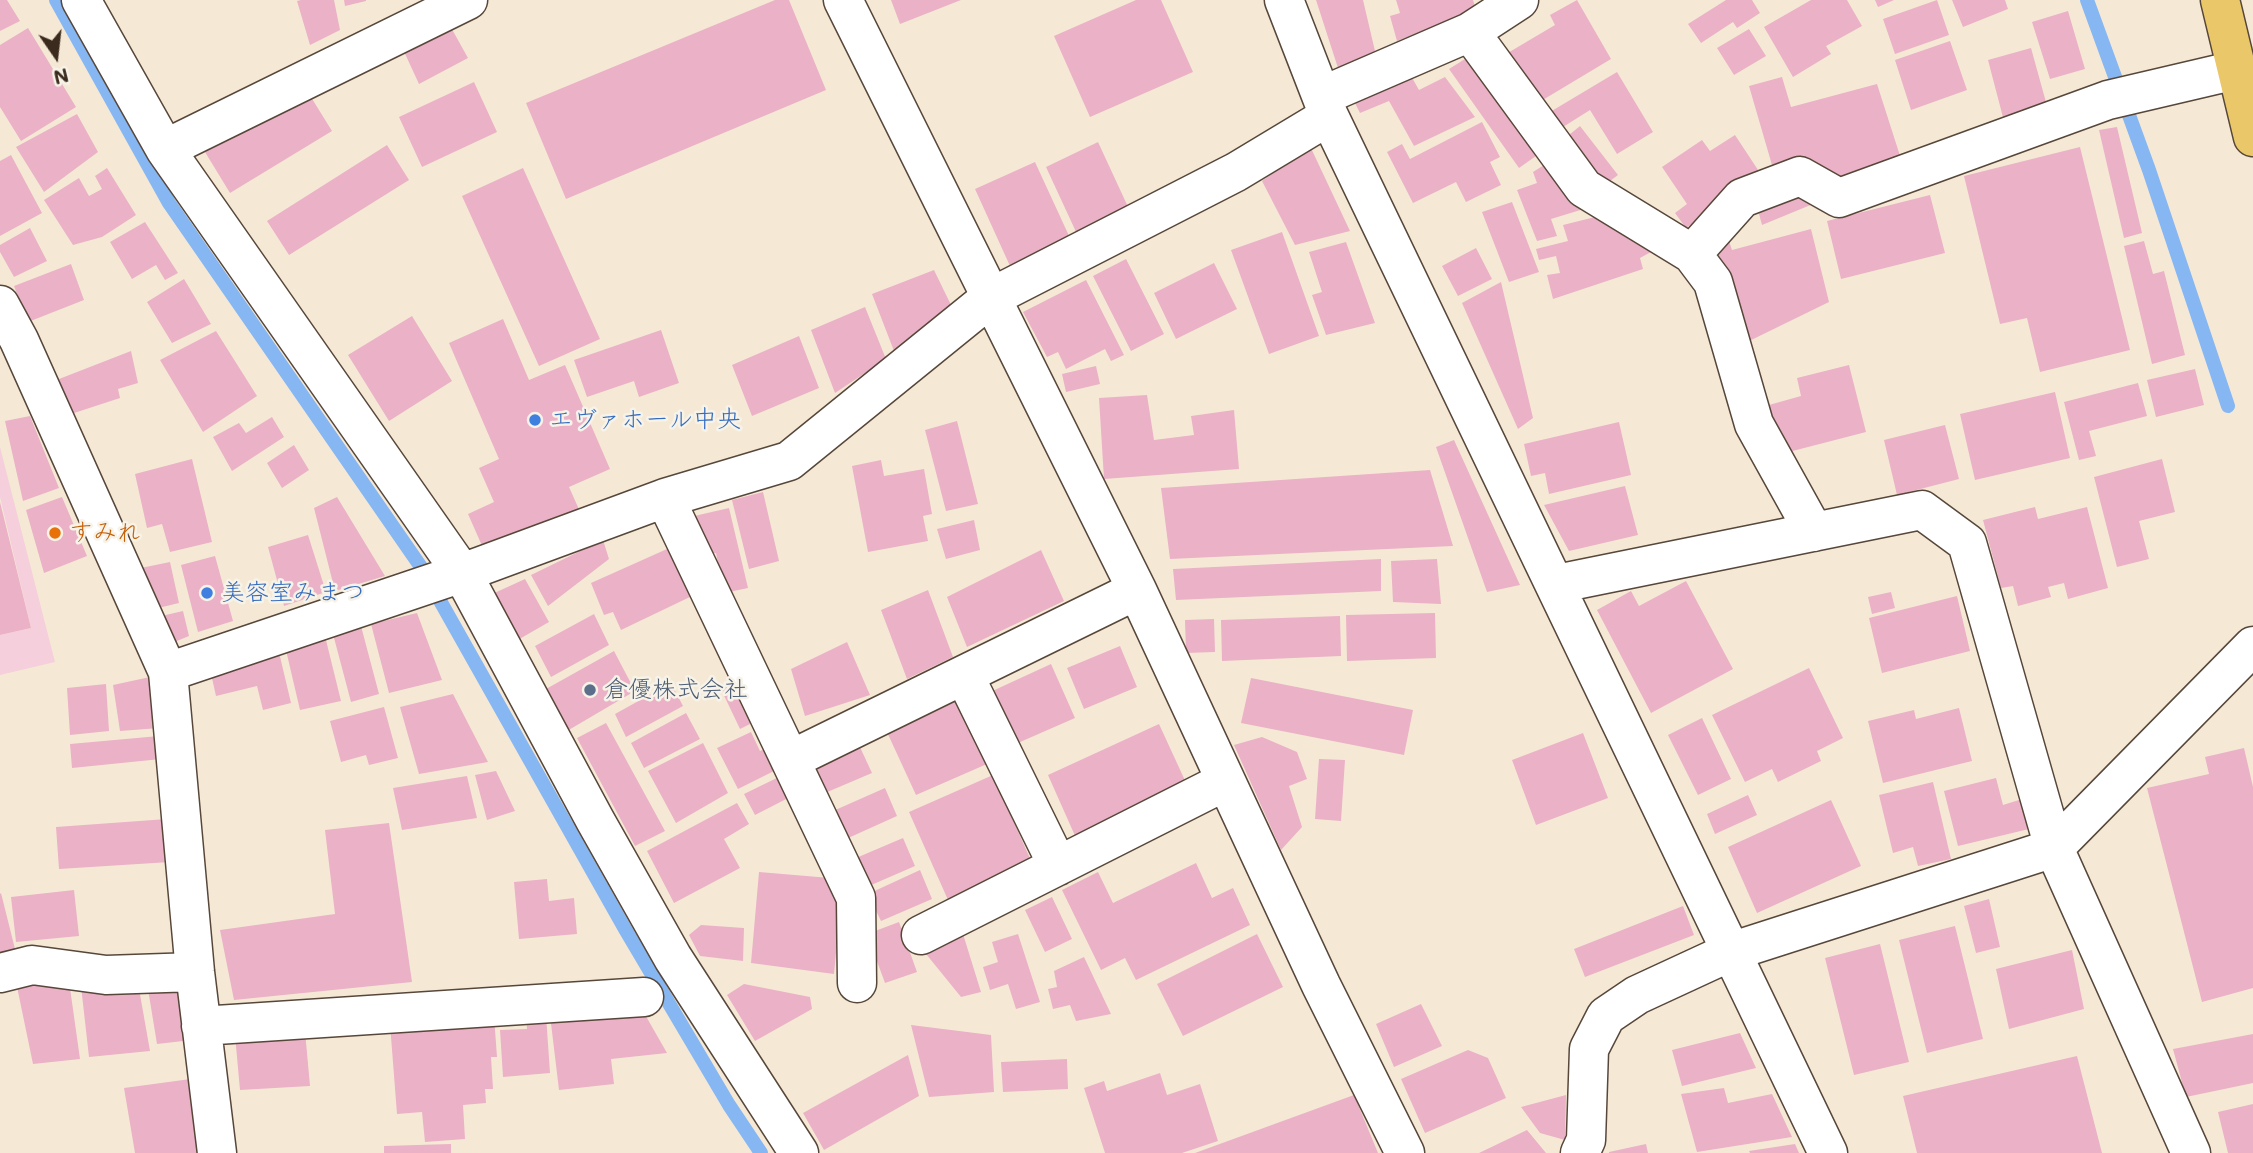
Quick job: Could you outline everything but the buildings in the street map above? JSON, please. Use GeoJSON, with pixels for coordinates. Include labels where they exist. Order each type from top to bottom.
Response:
{"type":"FeatureCollection","features":[{"type":"Feature","properties":{"kind":"main road"},"geometry":{"type":"LineString","coordinates":[[2220,0],[2253,137]]}},
{"type":"Feature","properties":{"kind":"street"},"geometry":{"type":"LineString","coordinates":[[80,0],[164,149],[589,808],[673,958],[799,1153]]}},
{"type":"Feature","properties":{"kind":"street"},"geometry":{"type":"LineString","coordinates":[[164,149],[468,0]]}},
{"type":"Feature","properties":{"kind":"street"},"geometry":{"type":"LineString","coordinates":[[843,0],[1137,590],[1321,985],[1405,1153]]}},
{"type":"Feature","properties":{"kind":"street"},"geometry":{"type":"LineString","coordinates":[[1284,0],[1325,106],[1828,1153]]}},
{"type":"Feature","properties":{"kind":"street"},"geometry":{"type":"LineString","coordinates":[[168,672],[442,579],[665,498],[789,461],[990,298],[1236,172],[1325,106],[1470,32],[1519,0]]}},
{"type":"Feature","properties":{"kind":"street"},"geometry":{"type":"LineString","coordinates":[[1470,32],[1584,188],[1692,254],[1713,282],[1754,424],[1814,532]]}},
{"type":"Feature","properties":{"kind":"street"},"geometry":{"type":"LineString","coordinates":[[1692,254],[1742,198],[1800,176],[1839,198],[2121,97],[2236,70]]}},
{"type":"Feature","properties":{"kind":"street"},"geometry":{"type":"LineString","coordinates":[[0,305],[10,342],[168,672],[195,972],[217,1153]]}},
{"type":"Feature","properties":{"kind":"street"},"geometry":{"type":"LineString","coordinates":[[665,498],[856,898],[857,983]]}},
{"type":"Feature","properties":{"kind":"street"},"geometry":{"type":"LineString","coordinates":[[1556,584],[1922,510],[1967,543],[2054,848],[2191,1153]]}},
{"type":"Feature","properties":{"kind":"street"},"geometry":{"type":"LineString","coordinates":[[790,760],[1137,590]]}},
{"type":"Feature","properties":{"kind":"street"},"geometry":{"type":"LineString","coordinates":[[1580,1153],[1586,1140],[1589,1049],[1606,1016],[1637,995],[1730,951],[2054,848],[2253,646]]}},
{"type":"Feature","properties":{"kind":"street"},"geometry":{"type":"LineString","coordinates":[[964,674],[1058,866]]}},
{"type":"Feature","properties":{"kind":"street"},"geometry":{"type":"LineString","coordinates":[[922,935],[1226,781]]}},
{"type":"Feature","properties":{"kind":"street"},"geometry":{"type":"LineString","coordinates":[[0,973],[32,965],[106,975],[195,972]]}},
{"type":"Feature","properties":{"kind":"street"},"geometry":{"type":"LineString","coordinates":[[201,1026],[645,997]]}},
{"type":"Feature","properties":{"kind":"shaded area"},"geometry":{"type":"Polygon","coordinates":[[[0,447],[55,662],[0,675],[0,635],[31,628],[0,497],[0,447]]]}},
{"type":"Feature","properties":{"kind":"waterway"},"geometry":{"type":"LineString","coordinates":[[56,0],[169,203],[421,567],[625,929],[729,1105],[761,1153]]}},
{"type":"Feature","properties":{"kind":"waterway"},"geometry":{"type":"LineString","coordinates":[[2087,0],[2149,170],[2228,406]]}},
{"type":"Feature","properties":{"kind":"place","name":"エヴァホール中央"},"geometry":{"type":"Point","coordinates":[535,420]}},
{"type":"Feature","properties":{"kind":"place","name":"すみれ"},"geometry":{"type":"Point","coordinates":[55,533]}},
{"type":"Feature","properties":{"kind":"place","name":"美容室みまつ"},"geometry":{"type":"Point","coordinates":[207,593]}},
{"type":"Feature","properties":{"kind":"place","name":"倉優株式会社"},"geometry":{"type":"Point","coordinates":[590,690]}}]}
